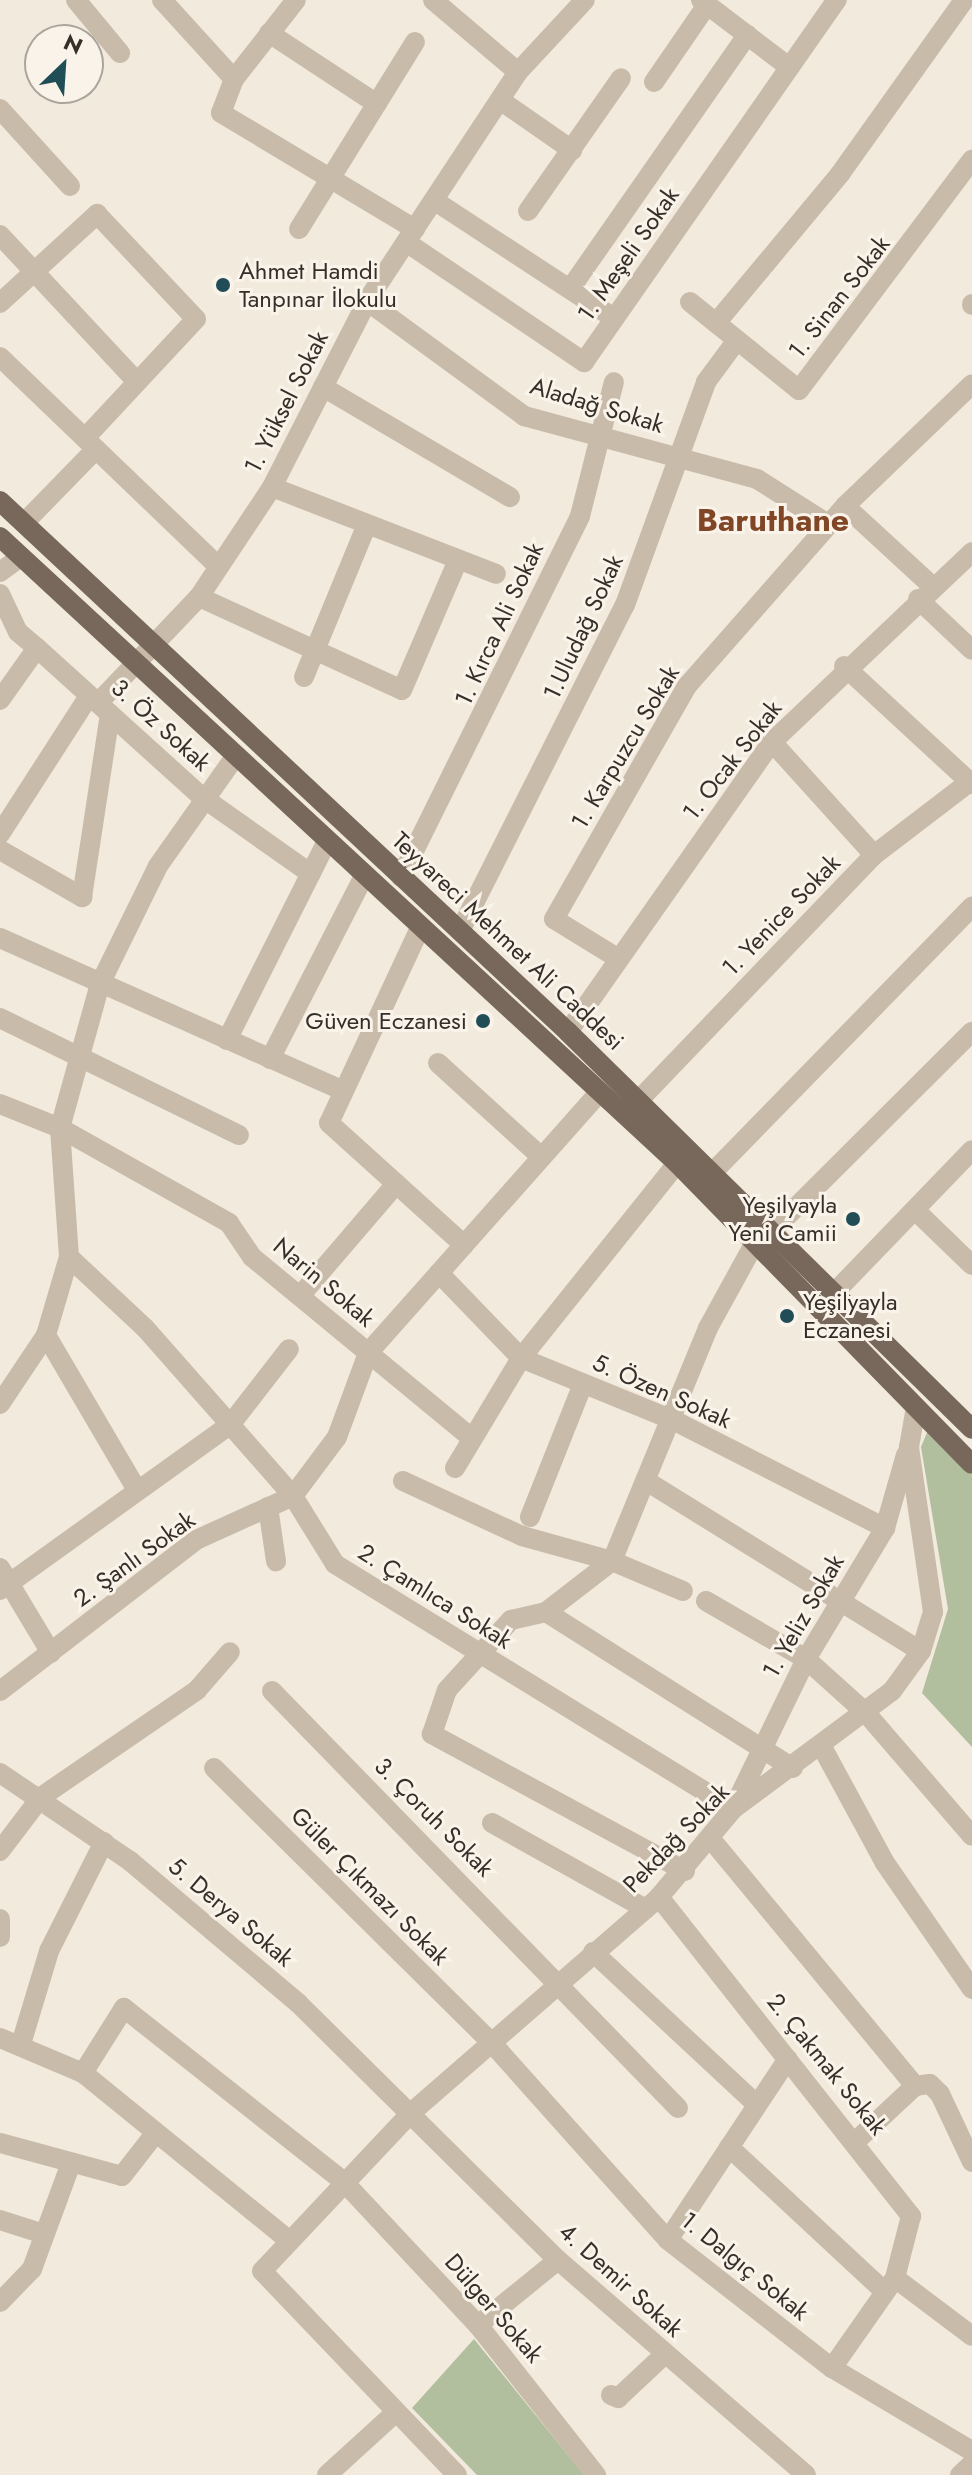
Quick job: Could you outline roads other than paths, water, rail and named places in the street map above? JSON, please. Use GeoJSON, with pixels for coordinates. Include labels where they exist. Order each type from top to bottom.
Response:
{"type":"FeatureCollection","features":[{"type":"Feature","properties":{"kind":"main road","name":"Teyyareci Mehmet Ali Caddesi"},"geometry":{"type":"LineString","coordinates":[[0,501],[149,644],[568,1032],[971,1424]]}},
{"type":"Feature","properties":{"kind":"main road"},"geometry":{"type":"LineString","coordinates":[[0,537],[598,1094],[677,1163],[753,1246],[972,1464]]}},
{"type":"Feature","properties":{"kind":"street"},"geometry":{"type":"LineString","coordinates":[[76,0],[120,53]]}},
{"type":"Feature","properties":{"kind":"street"},"geometry":{"type":"LineString","coordinates":[[296,0],[234,79],[221,113],[331,179],[410,236]]}},
{"type":"Feature","properties":{"kind":"street"},"geometry":{"type":"LineString","coordinates":[[433,0],[518,72]]}},
{"type":"Feature","properties":{"kind":"street","name":"1. Meşeli Sokak"},"geometry":{"type":"LineString","coordinates":[[410,236],[584,362],[837,0]]}},
{"type":"Feature","properties":{"kind":"street"},"geometry":{"type":"LineString","coordinates":[[716,323],[840,174],[964,0]]}},
{"type":"Feature","properties":{"kind":"street"},"geometry":{"type":"LineString","coordinates":[[166,1],[234,79]]}},
{"type":"Feature","properties":{"kind":"street","name":"1. Yüksel Sokak"},"geometry":{"type":"LineString","coordinates":[[0,834],[131,661],[199,597],[272,487],[367,301],[518,72],[581,1]]}},
{"type":"Feature","properties":{"kind":"street"},"geometry":{"type":"LineString","coordinates":[[654,82],[704,2],[789,67]]}},
{"type":"Feature","properties":{"kind":"street"},"geometry":{"type":"LineString","coordinates":[[269,33],[377,104]]}},
{"type":"Feature","properties":{"kind":"street"},"geometry":{"type":"LineString","coordinates":[[570,289],[747,35]]}},
{"type":"Feature","properties":{"kind":"street"},"geometry":{"type":"LineString","coordinates":[[299,229],[415,42]]}},
{"type":"Feature","properties":{"kind":"street"},"geometry":{"type":"LineString","coordinates":[[528,211],[621,78]]}},
{"type":"Feature","properties":{"kind":"street"},"geometry":{"type":"LineString","coordinates":[[500,100],[572,150]]}},
{"type":"Feature","properties":{"kind":"street"},"geometry":{"type":"LineString","coordinates":[[0,109],[70,186]]}},
{"type":"Feature","properties":{"kind":"street","name":"1. Sinan Sokak"},"geometry":{"type":"LineString","coordinates":[[690,302],[799,390],[972,160]]}},
{"type":"Feature","properties":{"kind":"street"},"geometry":{"type":"LineString","coordinates":[[435,201],[614,318]]}},
{"type":"Feature","properties":{"kind":"street"},"geometry":{"type":"LineString","coordinates":[[0,303],[97,214],[196,319],[137,382],[24,523]]}},
{"type":"Feature","properties":{"kind":"street"},"geometry":{"type":"LineString","coordinates":[[0,235],[137,382]]}},
{"type":"Feature","properties":{"kind":"street","name":"Aladağ Sokak"},"geometry":{"type":"LineString","coordinates":[[367,301],[524,416],[757,479],[828,524]]}},
{"type":"Feature","properties":{"kind":"street","name":"1.Uludağ Sokak"},"geometry":{"type":"LineString","coordinates":[[460,931],[625,605],[706,382],[737,340]]}},
{"type":"Feature","properties":{"kind":"street"},"geometry":{"type":"LineString","coordinates":[[0,357],[219,567]]}},
{"type":"Feature","properties":{"kind":"street","name":"1. Kırca Ali Sokak"},"geometry":{"type":"LineString","coordinates":[[401,877],[580,516],[598,434],[614,382]]}},
{"type":"Feature","properties":{"kind":"street","name":"1. Karpuzcu Sokak"},"geometry":{"type":"LineString","coordinates":[[619,959],[554,919],[687,686],[828,524],[972,384]]}},
{"type":"Feature","properties":{"kind":"street"},"geometry":{"type":"LineString","coordinates":[[323,387],[510,497]]}},
{"type":"Feature","properties":{"kind":"street"},"geometry":{"type":"LineString","coordinates":[[272,487],[496,574]]}},
{"type":"Feature","properties":{"kind":"street"},"geometry":{"type":"LineString","coordinates":[[845,506],[925,592],[972,650]]}},
{"type":"Feature","properties":{"kind":"street"},"geometry":{"type":"LineString","coordinates":[[304,677],[367,524]]}},
{"type":"Feature","properties":{"kind":"street","name":"1. Ocak Sokak"},"geometry":{"type":"LineString","coordinates":[[568,1032],[772,742],[844,666],[972,552]]}},
{"type":"Feature","properties":{"kind":"street"},"geometry":{"type":"LineString","coordinates":[[0,572],[21,557]]}},
{"type":"Feature","properties":{"kind":"street"},"geometry":{"type":"LineString","coordinates":[[199,597],[402,690],[458,560]]}},
{"type":"Feature","properties":{"kind":"street","name":"3. Öz Sokak"},"geometry":{"type":"LineString","coordinates":[[0,594],[18,632],[202,797],[311,874]]}},
{"type":"Feature","properties":{"kind":"street"},"geometry":{"type":"LineString","coordinates":[[0,700],[37,648]]}},
{"type":"Feature","properties":{"kind":"street"},"geometry":{"type":"LineString","coordinates":[[844,666],[972,782]]}},
{"type":"Feature","properties":{"kind":"street"},"geometry":{"type":"LineString","coordinates":[[0,850],[82,897],[99,704]]}},
{"type":"Feature","properties":{"kind":"street"},"geometry":{"type":"LineString","coordinates":[[772,742],[874,855]]}},
{"type":"Feature","properties":{"kind":"street"},"geometry":{"type":"LineString","coordinates":[[0,1404],[46,1335],[69,1257],[60,1128],[100,984],[158,866],[202,797],[235,757]]}},
{"type":"Feature","properties":{"kind":"street","name":"1. Yenice Sokak"},"geometry":{"type":"LineString","coordinates":[[639,1100],[874,855],[972,782]]}},
{"type":"Feature","properties":{"kind":"street"},"geometry":{"type":"LineString","coordinates":[[227,1040],[327,841]]}},
{"type":"Feature","properties":{"kind":"street"},"geometry":{"type":"LineString","coordinates":[[270,1059],[364,876]]}},
{"type":"Feature","properties":{"kind":"street"},"geometry":{"type":"LineString","coordinates":[[713,1172],[972,907]]}},
{"type":"Feature","properties":{"kind":"street"},"geometry":{"type":"LineString","coordinates":[[420,928],[341,1090],[329,1123],[464,1245]]}},
{"type":"Feature","properties":{"kind":"street"},"geometry":{"type":"LineString","coordinates":[[0,938],[341,1090]]}},
{"type":"Feature","properties":{"kind":"street"},"geometry":{"type":"LineString","coordinates":[[0,1018],[81,1054],[239,1135]]}},
{"type":"Feature","properties":{"kind":"street"},"geometry":{"type":"LineString","coordinates":[[773,1230],[972,1032]]}},
{"type":"Feature","properties":{"kind":"street"},"geometry":{"type":"LineString","coordinates":[[438,1063],[539,1155]]}},
{"type":"Feature","properties":{"kind":"street"},"geometry":{"type":"LineString","coordinates":[[368,1353],[539,1155],[598,1094]]}},
{"type":"Feature","properties":{"kind":"street","name":"Narin Sokak"},"geometry":{"type":"LineString","coordinates":[[0,1104],[60,1128],[229,1223],[252,1257],[470,1437]]}},
{"type":"Feature","properties":{"kind":"street"},"geometry":{"type":"LineString","coordinates":[[835,1292],[972,1150]]}},
{"type":"Feature","properties":{"kind":"street"},"geometry":{"type":"LineString","coordinates":[[455,1468],[470,1437],[521,1358],[677,1163]]}},
{"type":"Feature","properties":{"kind":"street"},"geometry":{"type":"LineString","coordinates":[[300,1296],[396,1184]]}},
{"type":"Feature","properties":{"kind":"street"},"geometry":{"type":"LineString","coordinates":[[915,1210],[972,1265]]}},
{"type":"Feature","properties":{"kind":"street"},"geometry":{"type":"LineString","coordinates":[[685,1871],[432,1734],[447,1690],[511,1620],[546,1612],[612,1561],[675,1421],[708,1328],[753,1246]]}},
{"type":"Feature","properties":{"kind":"street","name":"2. Çamlıca Sokak"},"geometry":{"type":"LineString","coordinates":[[69,1257],[145,1328],[293,1496],[335,1564],[733,1809]]}},
{"type":"Feature","properties":{"kind":"street","name":"5. Özen Sokak"},"geometry":{"type":"LineString","coordinates":[[439,1273],[521,1358],[675,1421],[885,1528]]}},
{"type":"Feature","properties":{"kind":"street"},"geometry":{"type":"LineString","coordinates":[[46,1335],[137,1490]]}},
{"type":"Feature","properties":{"kind":"street"},"geometry":{"type":"LineString","coordinates":[[51,1653],[3,1580],[230,1425],[289,1349]]}},
{"type":"Feature","properties":{"kind":"street","name":"2. Şanlı Sokak"},"geometry":{"type":"LineString","coordinates":[[0,1691],[196,1540],[293,1496],[337,1437],[368,1353]]}},
{"type":"Feature","properties":{"kind":"street"},"geometry":{"type":"LineString","coordinates":[[530,1517],[583,1384]]}},
{"type":"Feature","properties":{"kind":"street","name":"Pekdağ Sokak"},"geometry":{"type":"LineString","coordinates":[[396,2412],[262,2271],[287,2239],[412,2112],[685,1871],[733,1809],[866,1713],[921,1651],[933,1612],[909,1447],[916,1409]]}},
{"type":"Feature","properties":{"kind":"street","name":"1. Yeliz Sokak"},"geometry":{"type":"LineString","coordinates":[[733,1809],[761,1744],[806,1659],[885,1528],[909,1447]]}},
{"type":"Feature","properties":{"kind":"street"},"geometry":{"type":"LineString","coordinates":[[403,1481],[522,1536],[612,1561],[683,1591]]}},
{"type":"Feature","properties":{"kind":"street"},"geometry":{"type":"LineString","coordinates":[[648,1482],[841,1597],[921,1651]]}},
{"type":"Feature","properties":{"kind":"street"},"geometry":{"type":"LineString","coordinates":[[268,1507],[276,1561]]}},
{"type":"Feature","properties":{"kind":"street"},"geometry":{"type":"LineString","coordinates":[[706,1601],[806,1659],[866,1713],[972,1836]]}},
{"type":"Feature","properties":{"kind":"street"},"geometry":{"type":"LineString","coordinates":[[546,1612],[761,1744],[793,1768]]}},
{"type":"Feature","properties":{"kind":"street"},"geometry":{"type":"LineString","coordinates":[[0,1851],[41,1797],[197,1690],[230,1652]]}},
{"type":"Feature","properties":{"kind":"street","name":"3. Çoruh Sokak"},"geometry":{"type":"LineString","coordinates":[[272,1691],[559,1980],[678,2108]]}},
{"type":"Feature","properties":{"kind":"street"},"geometry":{"type":"LineString","coordinates":[[822,1747],[885,1863],[972,1989]]}},
{"type":"Feature","properties":{"kind":"street","name":"Güler Çıkmazı Sokak"},"geometry":{"type":"LineString","coordinates":[[214,1768],[490,2041]]}},
{"type":"Feature","properties":{"kind":"street","name":"5. Derya Sokak"},"geometry":{"type":"LineString","coordinates":[[0,1773],[41,1797],[104,1842],[298,2003],[412,2112]]}},
{"type":"Feature","properties":{"kind":"street"},"geometry":{"type":"LineString","coordinates":[[492,1823],[652,1903]]}},
{"type":"Feature","properties":{"kind":"street"},"geometry":{"type":"LineString","coordinates":[[710,1838],[915,2086]]}},
{"type":"Feature","properties":{"kind":"street"},"geometry":{"type":"LineString","coordinates":[[21,2044],[49,1951],[104,1842]]}},
{"type":"Feature","properties":{"kind":"street","name":"2. Çakmak Sokak"},"geometry":{"type":"LineString","coordinates":[[652,1903],[857,2140],[911,2216],[909,2245],[890,2285],[832,2368]]}},
{"type":"Feature","properties":{"kind":"street"},"geometry":{"type":"LineString","coordinates":[[0,1919],[0,1937]]}},
{"type":"Feature","properties":{"kind":"street"},"geometry":{"type":"LineString","coordinates":[[593,1952],[757,2105]]}},
{"type":"Feature","properties":{"kind":"street","name":"Dülger Sokak"},"geometry":{"type":"LineString","coordinates":[[83,2073],[124,2008],[344,2182],[478,2325],[596,2475]]}},
{"type":"Feature","properties":{"kind":"street"},"geometry":{"type":"LineString","coordinates":[[0,2038],[21,2044],[83,2073],[154,2135],[287,2239]]}},
{"type":"Feature","properties":{"kind":"street","name":"1. Dalgıç Sokak"},"geometry":{"type":"LineString","coordinates":[[490,2041],[668,2240],[832,2368],[972,2451]]}},
{"type":"Feature","properties":{"kind":"street"},"geometry":{"type":"LineString","coordinates":[[668,2240],[788,2059]]}},
{"type":"Feature","properties":{"kind":"street"},"geometry":{"type":"LineString","coordinates":[[857,2140],[915,2086],[930,2084],[940,2094],[972,2162]]}},
{"type":"Feature","properties":{"kind":"street","name":"4. Demir Sokak"},"geometry":{"type":"LineString","coordinates":[[412,2112],[558,2260],[806,2475]]}},
{"type":"Feature","properties":{"kind":"street"},"geometry":{"type":"LineString","coordinates":[[0,2143],[122,2176],[154,2135]]}},
{"type":"Feature","properties":{"kind":"street"},"geometry":{"type":"LineString","coordinates":[[729,2147],[890,2285],[972,2336]]}},
{"type":"Feature","properties":{"kind":"street"},"geometry":{"type":"LineString","coordinates":[[0,2302],[32,2269],[71,2163]]}},
{"type":"Feature","properties":{"kind":"street"},"geometry":{"type":"LineString","coordinates":[[0,2220],[44,2234]]}},
{"type":"Feature","properties":{"kind":"street"},"geometry":{"type":"LineString","coordinates":[[478,2325],[558,2260]]}},
{"type":"Feature","properties":{"kind":"street"},"geometry":{"type":"LineString","coordinates":[[616,2399],[665,2354]]}},
{"type":"Feature","properties":{"kind":"street"},"geometry":{"type":"LineString","coordinates":[[327,2475],[396,2412],[457,2475]]}},
{"type":"Feature","properties":{"kind":"street"},"geometry":{"type":"LineString","coordinates":[[960,2475],[972,2464]]}},
{"type":"Feature","properties":{"kind":"place","name":"Ahmet Hamdi Tanpınar İlokulu"},"geometry":{"type":"Point","coordinates":[223,285]}},
{"type":"Feature","properties":{"kind":"place","name":"Güven Eczanesi"},"geometry":{"type":"Point","coordinates":[483,1021]}},
{"type":"Feature","properties":{"kind":"place","name":"Yeşilyayla Yeni Camii"},"geometry":{"type":"Point","coordinates":[853,1219]}},
{"type":"Feature","properties":{"kind":"place","name":"Yeşilyayla Eczanesi"},"geometry":{"type":"Point","coordinates":[787,1316]}},
{"type":"Feature","properties":{"kind":"district","name":"Baruthane"},"geometry":{"type":"Point","coordinates":[773,520]}}]}
